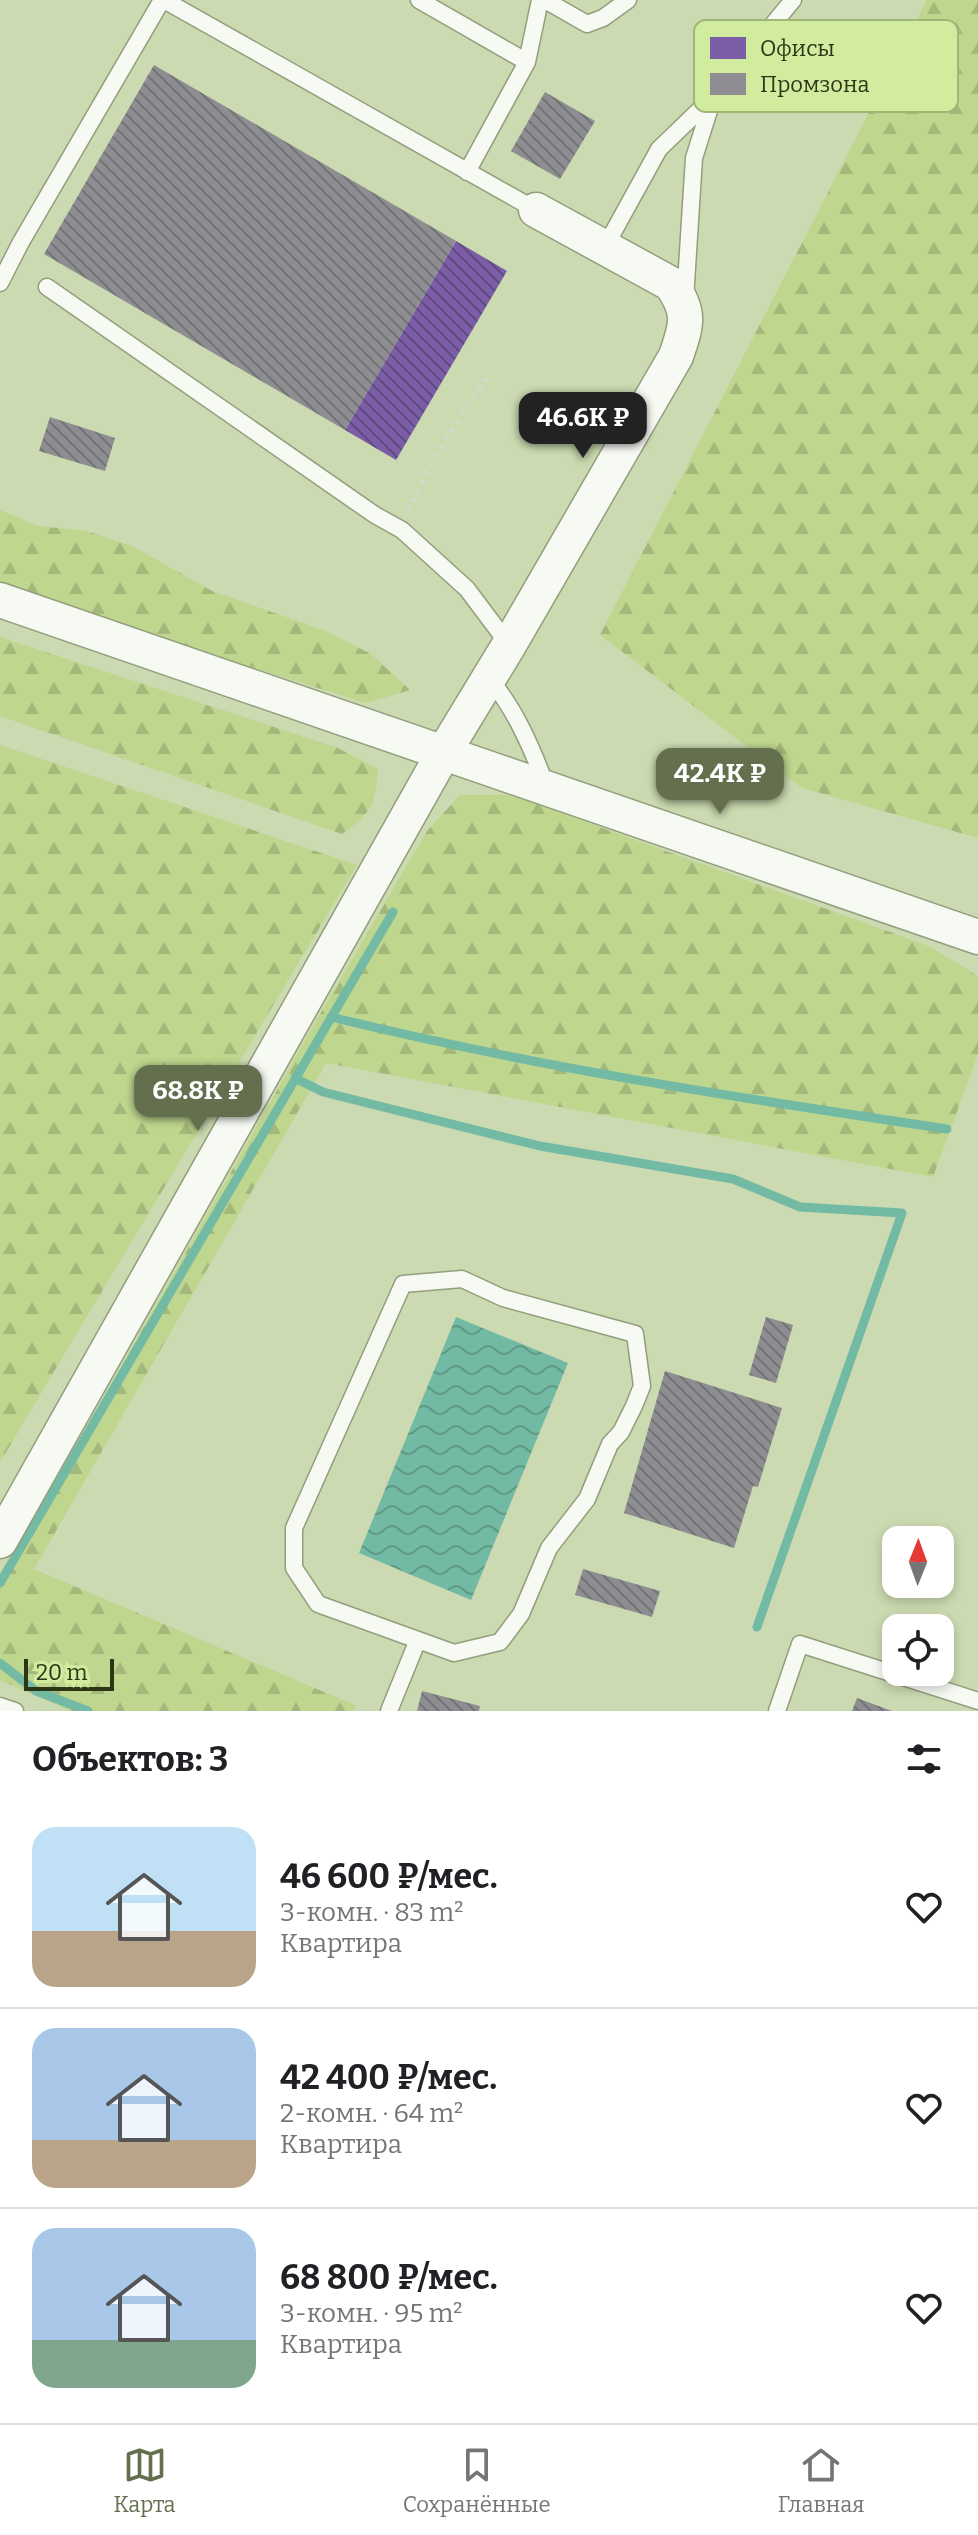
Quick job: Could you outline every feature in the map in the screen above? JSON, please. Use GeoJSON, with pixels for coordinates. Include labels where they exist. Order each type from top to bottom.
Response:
{"type":"FeatureCollection","features":[{"type":"Feature","properties":{"kind":"street"},"geometry":{"type":"LineString","coordinates":[[0,1541],[444,752],[676,356],[686,328],[685,304],[671,284],[536,210]]}},
{"type":"Feature","properties":{"kind":"street"},"geometry":{"type":"LineString","coordinates":[[0,600],[978,937]]}},
{"type":"Feature","properties":{"kind":"lane"},"geometry":{"type":"LineString","coordinates":[[0,283],[163,0],[536,210]]}},
{"type":"Feature","properties":{"kind":"lane"},"geometry":{"type":"LineString","coordinates":[[419,0],[527,62]]}},
{"type":"Feature","properties":{"kind":"lane"},"geometry":{"type":"LineString","coordinates":[[467,172],[527,62],[543,0],[587,24],[603,18],[628,0]]}},
{"type":"Feature","properties":{"kind":"lane"},"geometry":{"type":"LineString","coordinates":[[777,20],[793,0]]}},
{"type":"Feature","properties":{"kind":"lane"},"geometry":{"type":"LineString","coordinates":[[605,247],[659,149],[697,112]]}},
{"type":"Feature","properties":{"kind":"lane"},"geometry":{"type":"LineString","coordinates":[[685,304],[694,158],[709,112]]}},
{"type":"Feature","properties":{"kind":"lane"},"geometry":{"type":"LineString","coordinates":[[47,287],[375,515],[402,530],[467,589],[509,645]]}},
{"type":"Feature","properties":{"kind":"lane"},"geometry":{"type":"LineString","coordinates":[[489,678],[504,696],[534,753],[546,787]]}},
{"type":"Feature","properties":{"kind":"lane"},"geometry":{"type":"LineString","coordinates":[[462,1279],[503,1298],[635,1334],[642,1386],[621,1432],[610,1444],[587,1499],[549,1548],[521,1614],[500,1642],[454,1653],[417,1642],[318,1604],[294,1568],[294,1528],[403,1284],[462,1279]]}},
{"type":"Feature","properties":{"kind":"lane"},"geometry":{"type":"LineString","coordinates":[[389,1711],[417,1642]]}},
{"type":"Feature","properties":{"kind":"lane"},"geometry":{"type":"LineString","coordinates":[[777,1711],[800,1644],[978,1701]]}},
{"type":"Feature","properties":{"kind":"lane"},"geometry":{"type":"LineString","coordinates":[[0,1706],[15,1711]]}},
{"type":"Feature","properties":{"kind":"path"},"geometry":{"type":"LineString","coordinates":[[402,530],[429,467],[490,373]]}},
{"type":"Feature","properties":{"kind":"green space"},"geometry":{"type":"Polygon","coordinates":[[[927,0],[978,0],[978,838],[802,788],[600,635],[869,112],[958,112],[958,20],[917,20],[927,0]]]}},
{"type":"Feature","properties":{"kind":"green space"},"geometry":{"type":"Polygon","coordinates":[[[0,510],[38,526],[87,531],[132,546],[212,591],[323,630],[371,654],[410,690],[366,703],[146,634],[0,581],[0,510]]]}},
{"type":"Feature","properties":{"kind":"green space"},"geometry":{"type":"Polygon","coordinates":[[[0,637],[338,748],[378,769],[370,807],[360,820],[342,834],[0,716],[0,637]]]}},
{"type":"Feature","properties":{"kind":"green space"},"geometry":{"type":"Polygon","coordinates":[[[0,745],[357,865],[0,1462],[0,745]]]}},
{"type":"Feature","properties":{"kind":"green space"},"geometry":{"type":"Polygon","coordinates":[[[460,795],[511,795],[929,946],[978,976],[978,1054],[933,1177],[326,1063],[34,1569],[357,1706],[353,1711],[71,1711],[0,1680],[0,1583],[319,1016],[427,831],[460,795]]]}},
{"type":"Feature","properties":{"kind":"water"},"geometry":{"type":"Polygon","coordinates":[[[456,1317],[568,1363],[471,1600],[359,1553],[456,1317]]]}},
{"type":"Feature","properties":{"kind":"building: Офисы"},"geometry":{"type":"Polygon","coordinates":[[[456,241],[507,271],[396,460],[345,430],[456,241]]]}},
{"type":"Feature","properties":{"kind":"building: Промзона"},"geometry":{"type":"Polygon","coordinates":[[[154,65],[456,241],[345,430],[44,254],[154,65]]]}},
{"type":"Feature","properties":{"kind":"building: Промзона"},"geometry":{"type":"Polygon","coordinates":[[[545,92],[595,121],[560,179],[511,151],[545,92]]]}},
{"type":"Feature","properties":{"kind":"building: Промзона"},"geometry":{"type":"Polygon","coordinates":[[[50,417],[115,438],[105,471],[39,451],[50,417]]]}},
{"type":"Feature","properties":{"kind":"building: Промзона"},"geometry":{"type":"Polygon","coordinates":[[[766,1317],[793,1325],[776,1383],[749,1375],[766,1317]]]}},
{"type":"Feature","properties":{"kind":"building: Промзона"},"geometry":{"type":"Polygon","coordinates":[[[665,1371],[782,1408],[758,1487],[753,1486],[734,1548],[624,1513],[665,1371]]]}},
{"type":"Feature","properties":{"kind":"building: Промзона"},"geometry":{"type":"Polygon","coordinates":[[[583,1569],[660,1591],[652,1617],[575,1595],[583,1569]]]}},
{"type":"Feature","properties":{"kind":"building: Промзона"},"geometry":{"type":"Polygon","coordinates":[[[422,1691],[480,1706],[479,1711],[417,1711],[422,1691]]]}},
{"type":"Feature","properties":{"kind":"building: Промзона"},"geometry":{"type":"Polygon","coordinates":[[[857,1698],[892,1711],[852,1711],[857,1698]]]}},
{"type":"Feature","properties":{"kind":"waterway"},"geometry":{"type":"LineString","coordinates":[[0,1583],[393,912]]}},
{"type":"Feature","properties":{"kind":"waterway"},"geometry":{"type":"LineString","coordinates":[[331,1017],[561,1066],[947,1129]]}},
{"type":"Feature","properties":{"kind":"waterway"},"geometry":{"type":"LineString","coordinates":[[295,1078],[323,1092],[540,1146],[733,1179],[800,1207],[902,1213],[757,1627]]}},
{"type":"Feature","properties":{"kind":"waterway"},"geometry":{"type":"LineString","coordinates":[[0,1663],[36,1691],[88,1711]]}}]}
